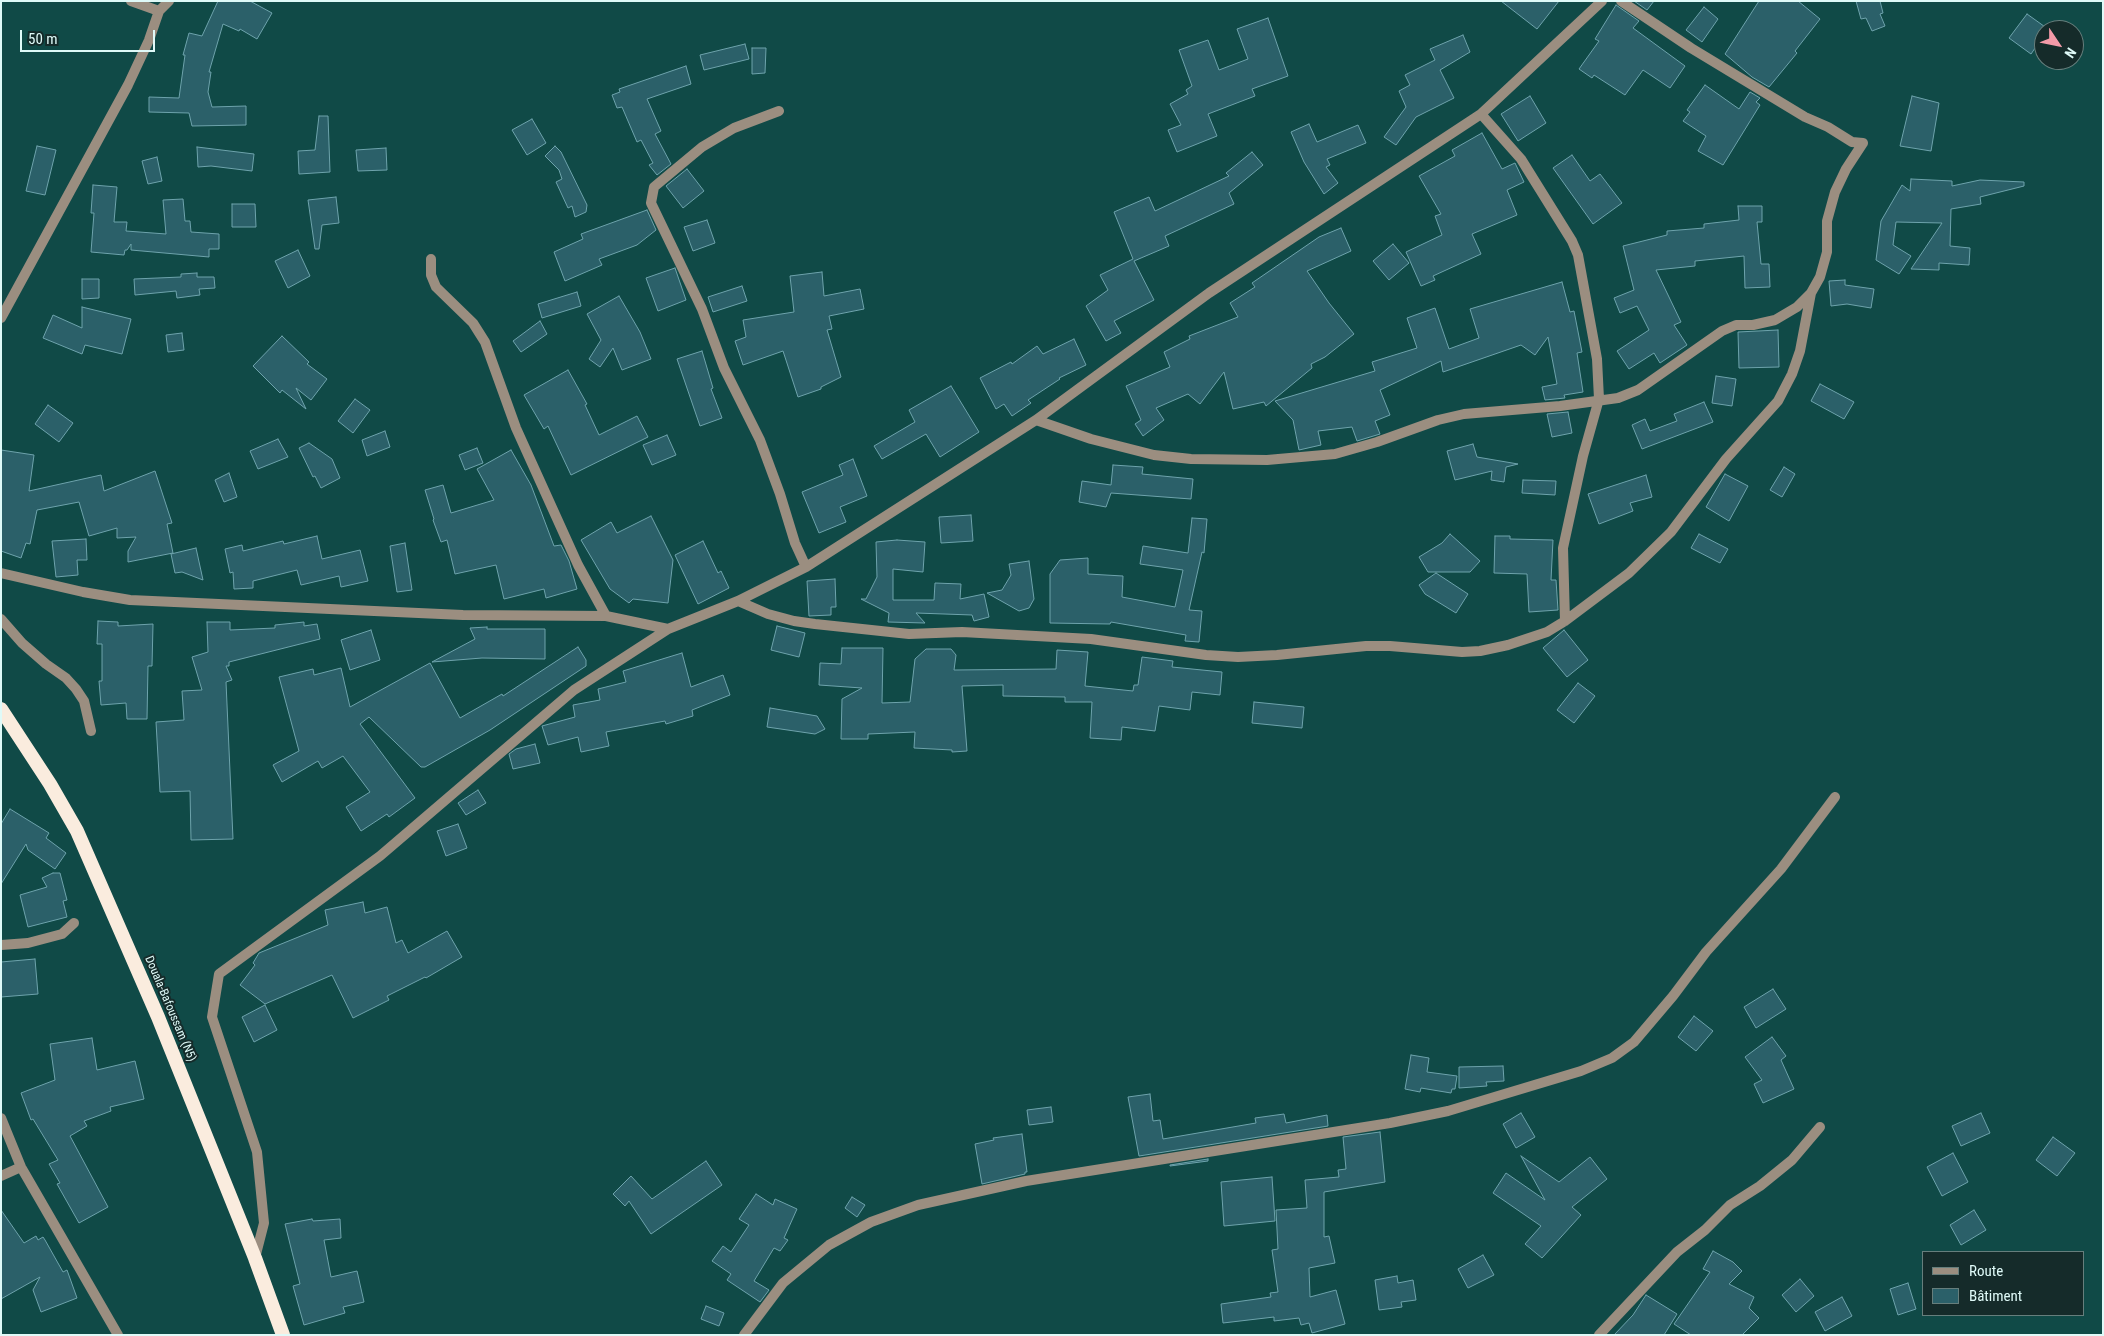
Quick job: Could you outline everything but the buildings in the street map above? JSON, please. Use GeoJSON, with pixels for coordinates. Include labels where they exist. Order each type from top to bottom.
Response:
{"type":"FeatureCollection","features":[{"type":"Feature","properties":{"kind":"highway","name":"Douala-Bafoussam (N5)"},"geometry":{"type":"LineString","coordinates":[[1,709],[50,784],[77,831],[158,1017],[255,1258],[283,1335]]}},
{"type":"Feature","properties":{"kind":"street"},"geometry":{"type":"LineString","coordinates":[[131,1],[160,11]]}},
{"type":"Feature","properties":{"kind":"street"},"geometry":{"type":"LineString","coordinates":[[1,318],[128,85],[160,11],[169,1]]}},
{"type":"Feature","properties":{"kind":"street"},"geometry":{"type":"LineString","coordinates":[[255,1258],[264,1223],[257,1152],[212,1017],[219,974],[380,856],[574,690],[668,630],[738,601],[806,566],[1036,420],[1210,294],[1481,114],[1602,1]]}},
{"type":"Feature","properties":{"kind":"street"},"geometry":{"type":"LineString","coordinates":[[1036,420],[1082,436],[1154,456],[1191,459],[1266,460],[1335,454],[1377,442],[1438,420],[1464,414],[1560,406],[1599,399],[1618,398],[1638,390],[1722,331],[1736,325],[1774,320],[1788,314],[1811,292],[1820,277],[1827,252],[1827,221],[1835,192],[1846,169],[1863,143],[1852,142],[1806,117],[1691,48],[1621,1]]}},
{"type":"Feature","properties":{"kind":"street"},"geometry":{"type":"LineString","coordinates":[[779,112],[734,128],[702,147],[654,187],[652,203],[702,309],[724,368],[760,440],[780,494],[795,543],[806,566]]}},
{"type":"Feature","properties":{"kind":"street"},"geometry":{"type":"LineString","coordinates":[[1481,114],[1521,159],[1572,241],[1578,255],[1598,360],[1599,399],[1583,456],[1566,530],[1563,564],[1565,621]]}},
{"type":"Feature","properties":{"kind":"street"},"geometry":{"type":"LineString","coordinates":[[431,259],[432,275],[436,287],[473,323],[485,342],[516,428],[578,564],[606,616]]}},
{"type":"Feature","properties":{"kind":"street"},"geometry":{"type":"LineString","coordinates":[[738,601],[768,614],[794,621],[886,632],[909,634],[962,632],[1091,639],[1206,655],[1238,657],[1366,646],[1462,652],[1480,651],[1508,645],[1547,632],[1565,621],[1629,573],[1672,532],[1726,459],[1778,401],[1792,374],[1800,351],[1811,292]]}},
{"type":"Feature","properties":{"kind":"street"},"geometry":{"type":"LineString","coordinates":[[1,573],[83,592],[130,600],[463,615],[606,616],[668,630]]}},
{"type":"Feature","properties":{"kind":"street"},"geometry":{"type":"LineString","coordinates":[[1,619],[22,643],[66,678],[76,689],[84,701],[91,731]]}},
{"type":"Feature","properties":{"kind":"street"},"geometry":{"type":"LineString","coordinates":[[744,1335],[783,1283],[829,1245],[871,1222],[918,1205],[1026,1181],[1380,1125],[1448,1111],[1581,1071],[1612,1058],[1634,1042],[1673,996],[1706,952],[1782,869],[1835,797]]}},
{"type":"Feature","properties":{"kind":"street"},"geometry":{"type":"LineString","coordinates":[[1,945],[28,943],[62,934],[74,923]]}},
{"type":"Feature","properties":{"kind":"street"},"geometry":{"type":"LineString","coordinates":[[1,1118],[21,1167],[118,1335]]}},
{"type":"Feature","properties":{"kind":"street"},"geometry":{"type":"LineString","coordinates":[[1600,1335],[1677,1252],[1705,1230],[1730,1204],[1760,1186],[1792,1160],[1820,1127]]}},
{"type":"Feature","properties":{"kind":"street"},"geometry":{"type":"LineString","coordinates":[[1,1176],[21,1167]]}}]}
